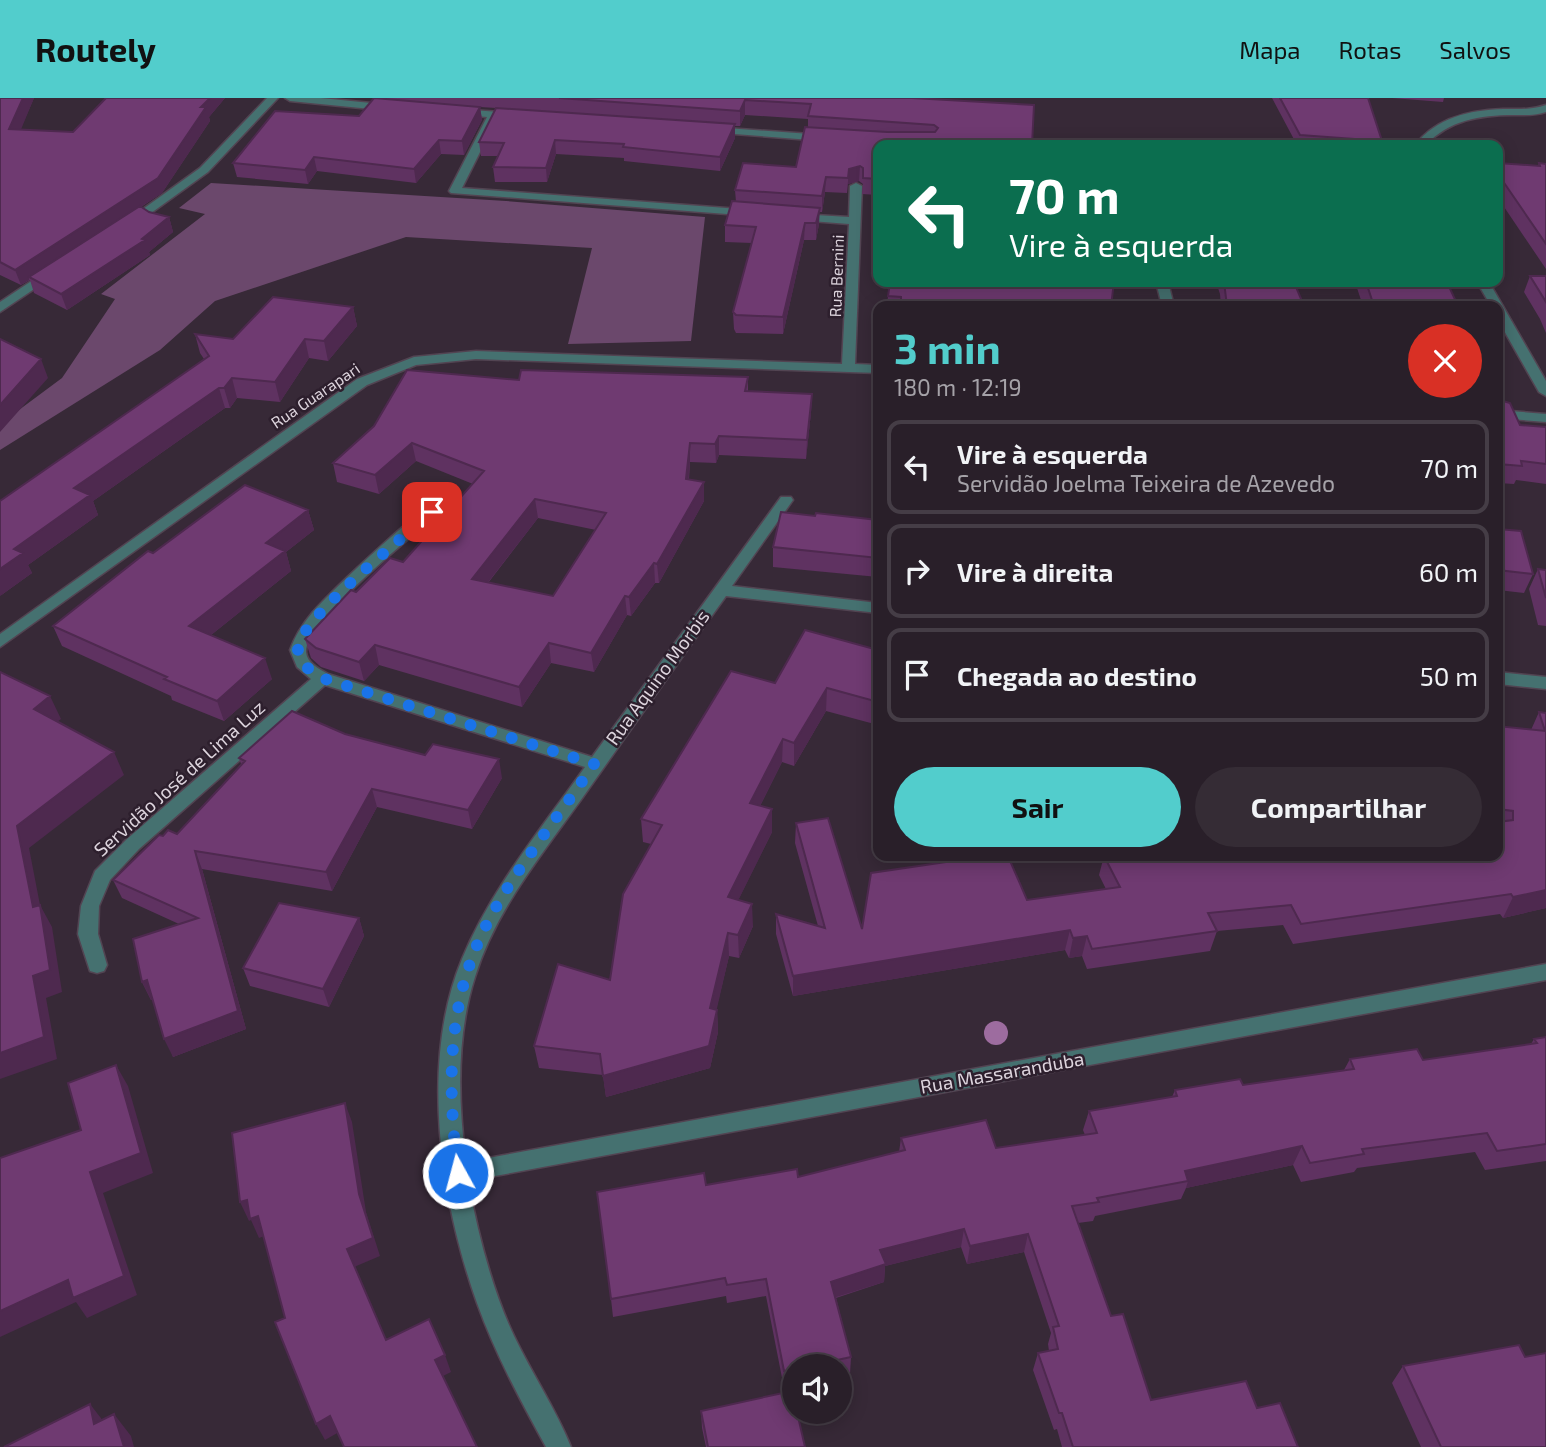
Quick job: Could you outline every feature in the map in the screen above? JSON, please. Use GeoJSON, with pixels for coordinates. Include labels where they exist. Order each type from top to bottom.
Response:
{"type":"FeatureCollection","features":[{"type":"Feature","properties":{"kind":"street"},"geometry":{"type":"LineString","coordinates":[[118,230],[204,170],[273,98]]}},
{"type":"Feature","properties":{"kind":"street"},"geometry":{"type":"LineString","coordinates":[[290,98],[400,108]]}},
{"type":"Feature","properties":{"kind":"street"},"geometry":{"type":"LineString","coordinates":[[1426,140],[1439,128],[1457,120],[1489,114],[1540,113],[1546,108]]}},
{"type":"Feature","properties":{"kind":"street"},"geometry":{"type":"LineString","coordinates":[[439,111],[520,117]]}},
{"type":"Feature","properties":{"kind":"street"},"geometry":{"type":"LineString","coordinates":[[493,115],[455,191],[771,215]]}},
{"type":"Feature","properties":{"kind":"street"},"geometry":{"type":"LineString","coordinates":[[697,129],[834,139]]}},
{"type":"Feature","properties":{"kind":"street","name":"Rua Bernini"},"geometry":{"type":"LineString","coordinates":[[848,367],[856,186]]}},
{"type":"Feature","properties":{"kind":"street"},"geometry":{"type":"LineString","coordinates":[[785,216],[854,221]]}},
{"type":"Feature","properties":{"kind":"street"},"geometry":{"type":"LineString","coordinates":[[0,308],[65,265]]}},
{"type":"Feature","properties":{"kind":"street"},"geometry":{"type":"LineString","coordinates":[[1503,317],[1546,392]]}},
{"type":"Feature","properties":{"kind":"street","name":"Rua Guarapari"},"geometry":{"type":"LineString","coordinates":[[0,642],[248,461],[362,382],[383,371],[436,358],[476,355],[873,369]]}},
{"type":"Feature","properties":{"kind":"street"},"geometry":{"type":"LineString","coordinates":[[1503,414],[1546,418]]}},
{"type":"Feature","properties":{"kind":"street"},"geometry":{"type":"LineString","coordinates":[[450,497],[341,592],[309,626],[300,638],[298,649],[302,661],[322,678],[594,764]]}},
{"type":"Feature","properties":{"kind":"street","name":"Rua Aquino Morbis"},"geometry":{"type":"LineString","coordinates":[[559,1447],[518,1370],[482,1286],[467,1229],[450,1104],[453,1041],[461,991],[472,956],[490,918],[594,764],[786,500]]}},
{"type":"Feature","properties":{"kind":"street"},"geometry":{"type":"LineString","coordinates":[[720,590],[873,607]]}},
{"type":"Feature","properties":{"kind":"street","name":"Servidão José de Lima Luz"},"geometry":{"type":"LineString","coordinates":[[97,965],[88,934],[90,906],[102,876],[133,844],[322,678]]}},
{"type":"Feature","properties":{"kind":"street"},"geometry":{"type":"LineString","coordinates":[[1503,678],[1546,683]]}},
{"type":"Feature","properties":{"kind":"street","name":"Rua Massaranduba"},"geometry":{"type":"LineString","coordinates":[[458,1173],[1546,972]]}},
{"type":"Feature","properties":{"kind":"shaded area"},"geometry":{"type":"Polygon","coordinates":[[[211,183],[506,201],[705,217],[691,341],[568,344],[592,248],[406,237],[215,301],[160,350],[0,450],[0,424],[62,378],[115,299],[101,294],[205,214],[179,208],[211,183]]]}},
{"type":"Feature","properties":{"kind":"building"},"geometry":{"type":"Polygon","coordinates":[[[0,98],[23,98],[9,129],[73,132],[106,98],[210,98],[201,107],[206,107],[158,178],[15,270],[0,262],[0,98]]]}},
{"type":"Feature","properties":{"kind":"building"},"geometry":{"type":"Polygon","coordinates":[[[374,98],[480,107],[462,141],[439,140],[414,169],[314,157],[305,170],[233,163],[275,111],[359,116],[374,98]]]}},
{"type":"Feature","properties":{"kind":"building"},"geometry":{"type":"Polygon","coordinates":[[[559,98],[912,98],[1034,105],[1032,140],[873,140],[873,179],[863,178],[863,168],[860,166],[849,169],[848,178],[826,177],[822,196],[735,190],[743,163],[796,167],[805,127],[887,132],[935,132],[938,128],[934,125],[808,116],[811,104],[745,100],[740,111],[559,98]]]}},
{"type":"Feature","properties":{"kind":"building"},"geometry":{"type":"Polygon","coordinates":[[[1280,98],[1368,98],[1382,140],[1368,140],[1300,135],[1280,98]]]}},
{"type":"Feature","properties":{"kind":"building"},"geometry":{"type":"Polygon","coordinates":[[[496,108],[735,124],[720,157],[623,147],[624,144],[555,140],[546,168],[493,167],[504,143],[479,142],[496,108]]]}},
{"type":"Feature","properties":{"kind":"building"},"geometry":{"type":"Polygon","coordinates":[[[1503,163],[1546,164],[1546,244],[1503,181],[1503,163]]]}},
{"type":"Feature","properties":{"kind":"building"},"geometry":{"type":"Polygon","coordinates":[[[732,201],[820,208],[816,223],[805,223],[783,317],[736,315],[733,312],[756,227],[725,225],[732,201]]]}},
{"type":"Feature","properties":{"kind":"building"},"geometry":{"type":"Polygon","coordinates":[[[140,206],[149,212],[169,217],[142,239],[145,240],[61,294],[29,277],[140,206]]]}},
{"type":"Feature","properties":{"kind":"building"},"geometry":{"type":"Polygon","coordinates":[[[1530,276],[1546,276],[1546,302],[1530,276]]]}},
{"type":"Feature","properties":{"kind":"building"},"geometry":{"type":"Polygon","coordinates":[[[889,287],[1113,287],[1112,301],[901,301],[901,297],[888,296],[889,287]]]}},
{"type":"Feature","properties":{"kind":"building"},"geometry":{"type":"Polygon","coordinates":[[[1225,287],[1296,287],[1302,301],[1226,301],[1225,287]]]}},
{"type":"Feature","properties":{"kind":"building"},"geometry":{"type":"Polygon","coordinates":[[[1368,287],[1449,287],[1456,301],[1372,301],[1368,287]]]}},
{"type":"Feature","properties":{"kind":"building"},"geometry":{"type":"Polygon","coordinates":[[[273,297],[353,307],[324,341],[305,339],[275,382],[232,378],[224,388],[219,388],[74,488],[90,495],[14,549],[23,553],[0,569],[0,501],[209,356],[195,334],[233,339],[273,297]]]}},
{"type":"Feature","properties":{"kind":"building"},"geometry":{"type":"Polygon","coordinates":[[[0,339],[41,359],[0,405],[0,339]]]}},
{"type":"Feature","properties":{"kind":"building"},"geometry":{"type":"Polygon","coordinates":[[[407,370],[519,380],[521,370],[748,377],[745,391],[812,394],[807,440],[719,436],[715,444],[690,443],[686,479],[704,482],[657,564],[654,563],[629,597],[625,596],[591,653],[549,643],[519,687],[375,645],[359,662],[316,648],[305,639],[351,590],[356,592],[390,558],[403,562],[484,471],[412,443],[375,475],[333,463],[374,426],[407,370]],[[535,499],[472,579],[553,596],[606,513],[535,499]]]}},
{"type":"Feature","properties":{"kind":"building"},"geometry":{"type":"Polygon","coordinates":[[[1503,401],[1510,403],[1520,425],[1546,427],[1546,464],[1521,461],[1522,466],[1503,464],[1503,401]]]}},
{"type":"Feature","properties":{"kind":"building"},"geometry":{"type":"Polygon","coordinates":[[[245,485],[308,510],[266,543],[285,551],[189,626],[265,658],[217,701],[53,626],[148,551],[153,553],[245,485]]]}},
{"type":"Feature","properties":{"kind":"building"},"geometry":{"type":"Polygon","coordinates":[[[781,512],[873,519],[873,557],[773,547],[781,512]]]}},
{"type":"Feature","properties":{"kind":"building"},"geometry":{"type":"Polygon","coordinates":[[[1503,529],[1521,531],[1533,574],[1503,571],[1503,529]]]}},
{"type":"Feature","properties":{"kind":"building"},"geometry":{"type":"Polygon","coordinates":[[[1538,569],[1546,570],[1546,598],[1538,569]]]}},
{"type":"Feature","properties":{"kind":"building"},"geometry":{"type":"Polygon","coordinates":[[[805,630],[873,649],[873,701],[827,688],[794,743],[783,739],[750,803],[772,809],[728,897],[752,904],[738,935],[728,933],[710,1008],[717,1010],[709,1046],[603,1076],[600,1054],[534,1046],[558,964],[610,980],[623,894],[662,825],[641,819],[731,671],[775,683],[805,630]]]}},
{"type":"Feature","properties":{"kind":"building"},"geometry":{"type":"Polygon","coordinates":[[[0,672],[50,696],[34,709],[114,752],[17,826],[33,907],[40,905],[50,970],[33,976],[44,1037],[0,1053],[0,672]]]}},
{"type":"Feature","properties":{"kind":"building"},"geometry":{"type":"Polygon","coordinates":[[[292,711],[345,734],[425,755],[433,744],[499,759],[468,810],[372,789],[326,872],[195,851],[238,1011],[164,1039],[147,980],[142,982],[133,939],[198,918],[113,880],[159,835],[163,836],[168,830],[177,834],[245,761],[239,758],[292,711]]]}},
{"type":"Feature","properties":{"kind":"building"},"geometry":{"type":"Polygon","coordinates":[[[1539,712],[1546,713],[1546,890],[1513,897],[1511,894],[1301,924],[1291,905],[1208,913],[1217,931],[1092,949],[1087,936],[1073,938],[1070,930],[793,976],[776,914],[825,928],[796,823],[828,818],[862,929],[871,873],[953,861],[1010,861],[1027,900],[1120,887],[1107,861],[1503,861],[1503,821],[1513,820],[1513,811],[1503,810],[1503,727],[1545,731],[1539,712]]]}},
{"type":"Feature","properties":{"kind":"building"},"geometry":{"type":"Polygon","coordinates":[[[279,903],[359,918],[323,989],[243,968],[279,903]]]}},
{"type":"Feature","properties":{"kind":"building"},"geometry":{"type":"Polygon","coordinates":[[[1546,1037],[1546,1144],[1497,1151],[1487,1133],[1362,1149],[1364,1154],[1310,1163],[1302,1146],[1185,1171],[1188,1181],[1097,1198],[1099,1202],[1072,1206],[1111,1316],[1123,1314],[1151,1400],[1246,1381],[1257,1408],[1280,1403],[1298,1447],[1073,1447],[1038,1353],[1058,1349],[1053,1327],[1059,1326],[1028,1234],[970,1246],[964,1229],[880,1250],[886,1264],[831,1282],[850,1354],[782,1354],[782,1361],[766,1279],[727,1285],[725,1278],[611,1299],[597,1192],[704,1173],[706,1185],[797,1169],[798,1177],[905,1150],[901,1138],[986,1120],[996,1148],[1097,1133],[1089,1111],[1177,1096],[1175,1090],[1240,1079],[1243,1085],[1354,1069],[1350,1059],[1417,1049],[1423,1060],[1537,1043],[1534,1039],[1546,1037]]]}},
{"type":"Feature","properties":{"kind":"building"},"geometry":{"type":"Polygon","coordinates":[[[116,1065],[141,1153],[90,1172],[124,1276],[73,1298],[68,1280],[0,1311],[0,1158],[81,1130],[68,1083],[116,1065]]]}},
{"type":"Feature","properties":{"kind":"building"},"geometry":{"type":"Polygon","coordinates":[[[345,1103],[359,1194],[373,1238],[347,1249],[386,1340],[429,1319],[445,1355],[435,1360],[477,1447],[344,1447],[330,1416],[316,1424],[275,1322],[285,1318],[258,1216],[250,1219],[247,1200],[240,1202],[232,1133],[345,1103]]]}},
{"type":"Feature","properties":{"kind":"building"},"geometry":{"type":"Polygon","coordinates":[[[1519,1345],[1525,1357],[1546,1353],[1546,1447],[1441,1447],[1403,1366],[1519,1345]]]}},
{"type":"Feature","properties":{"kind":"building"},"geometry":{"type":"Polygon","coordinates":[[[782,1393],[782,1424],[800,1424],[805,1447],[708,1447],[701,1411],[782,1393]]]}},
{"type":"Feature","properties":{"kind":"building"},"geometry":{"type":"Polygon","coordinates":[[[90,1404],[94,1424],[114,1414],[124,1447],[4,1447],[90,1404]]]}},
{"type":"Feature","properties":{"kind":"route"},"geometry":{"type":"LineString","coordinates":[[432,512],[320,612],[300,638],[298,649],[302,661],[322,678],[594,764],[513,881],[490,918],[472,956],[461,991],[453,1041],[450,1104],[458,1173]]}}]}
